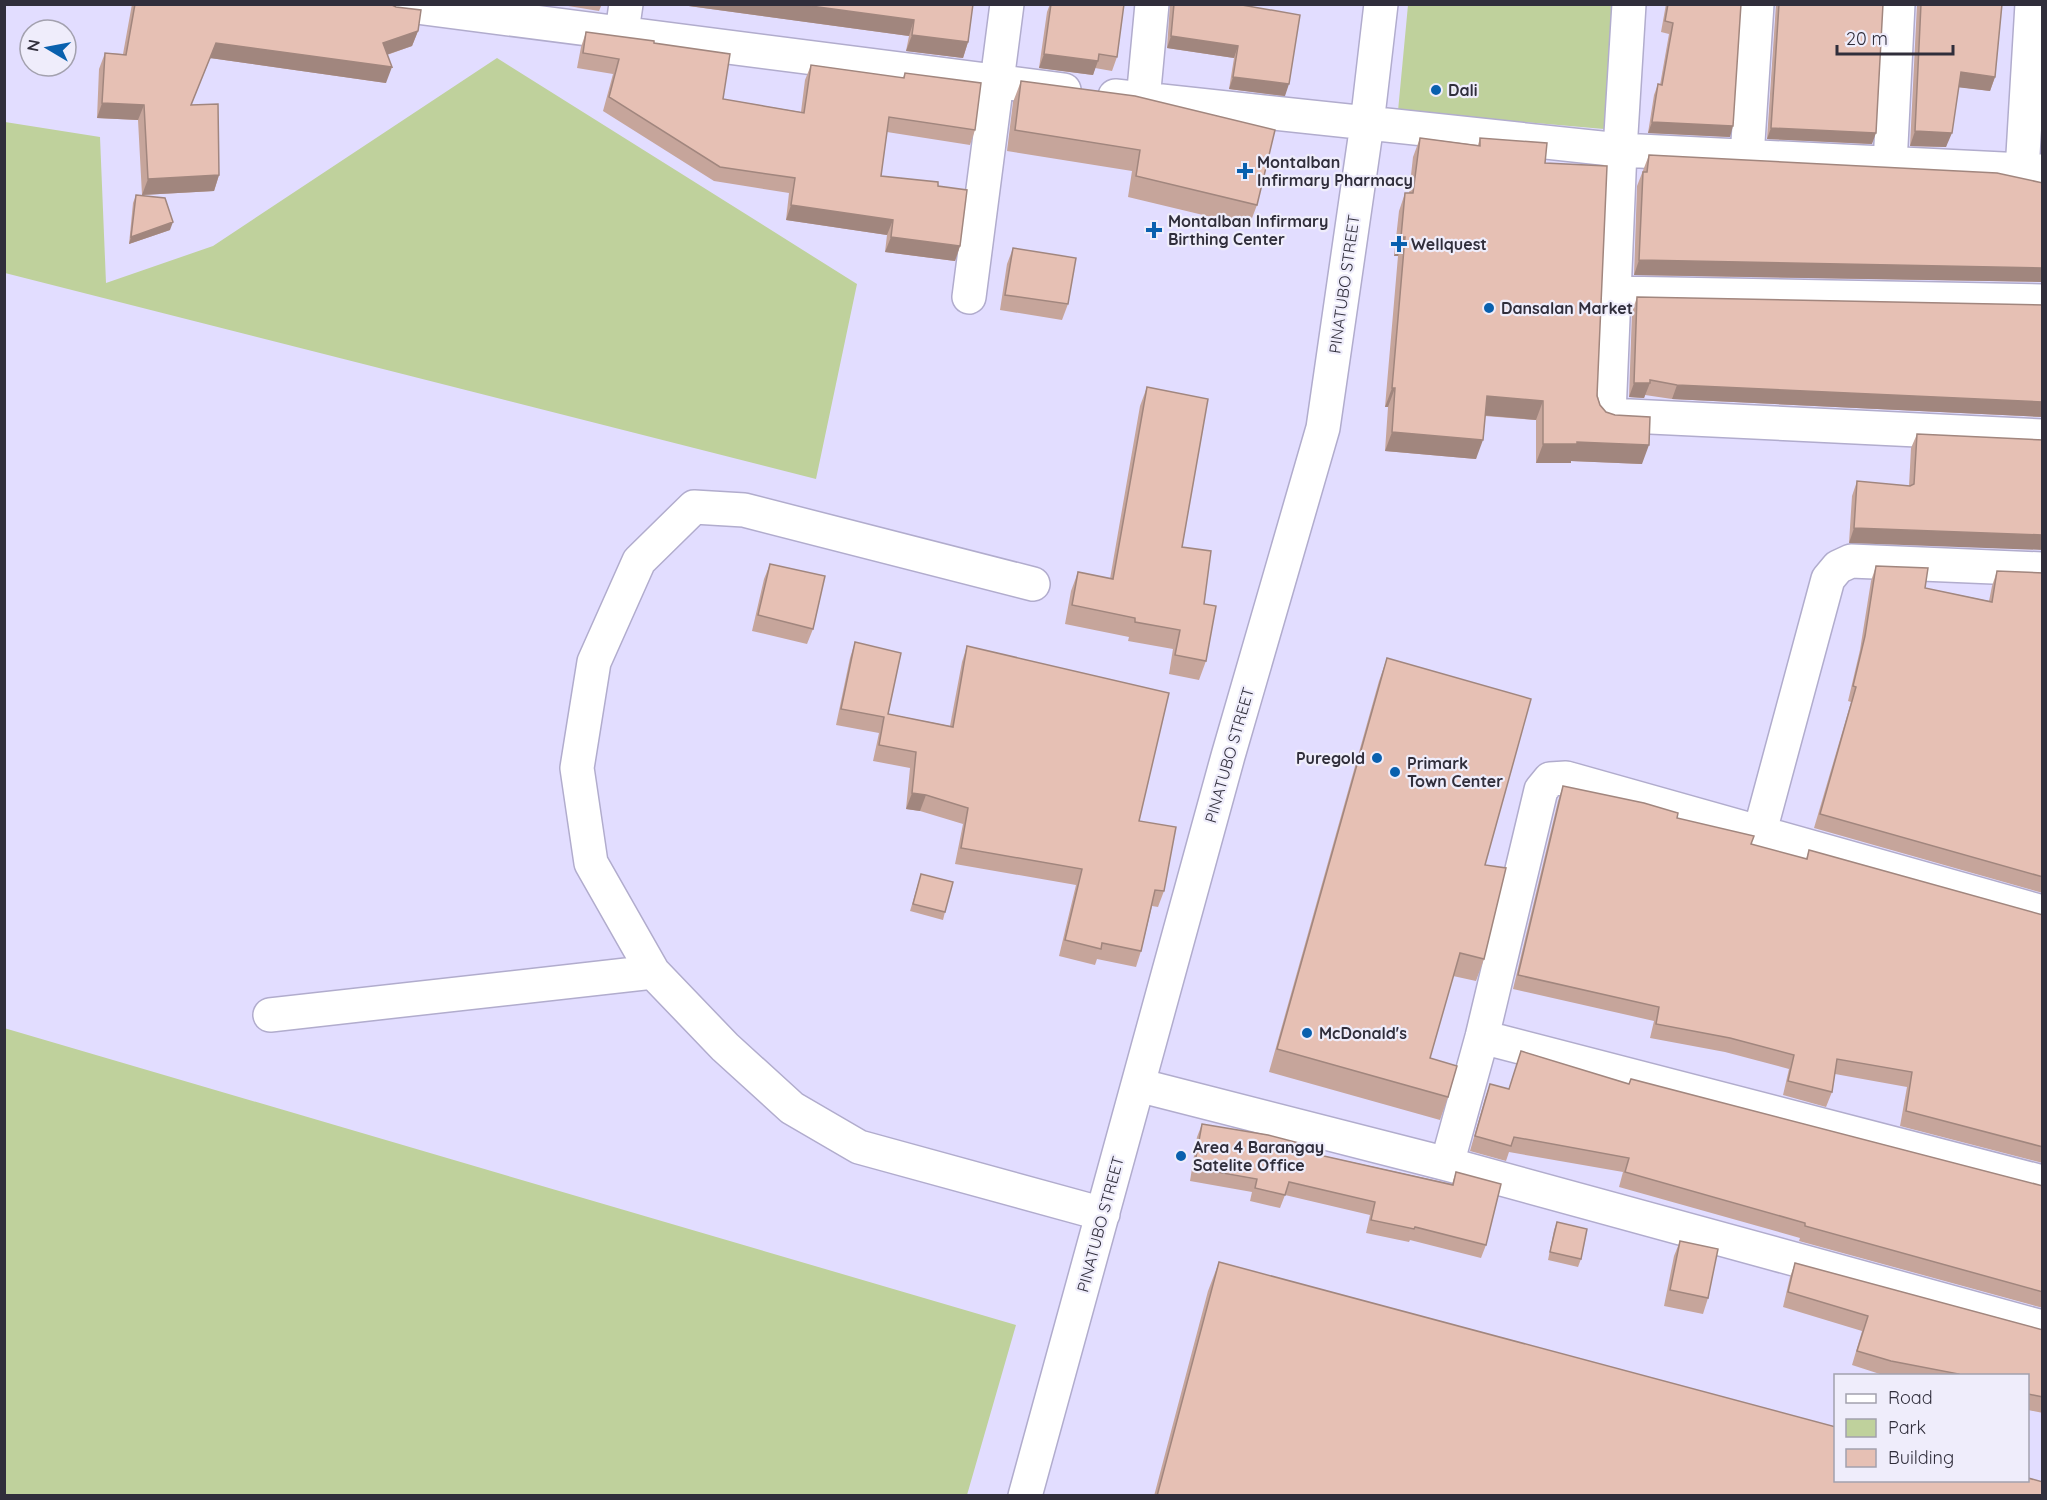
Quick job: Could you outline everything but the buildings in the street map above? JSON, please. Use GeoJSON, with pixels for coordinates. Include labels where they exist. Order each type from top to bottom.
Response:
{"type":"FeatureCollection","features":[{"type":"Feature","properties":{"kind":"street"},"geometry":{"type":"LineString","coordinates":[[393,4],[624,19],[998,82],[1143,100],[1620,150],[2032,171],[2032,4]]}},
{"type":"Feature","properties":{"kind":"street"},"geometry":{"type":"LineString","coordinates":[[969,297],[1007,4]]}},
{"type":"Feature","properties":{"kind":"street"},"geometry":{"type":"LineString","coordinates":[[1143,100],[1152,4]]}},
{"type":"Feature","properties":{"kind":"street","name":"PINATUBO STREET"},"geometry":{"type":"LineString","coordinates":[[1025,1496],[1232,745],[1323,428],[1367,124],[1381,4]]}},
{"type":"Feature","properties":{"kind":"street"},"geometry":{"type":"LineString","coordinates":[[1629,4],[1620,150],[1609,415],[2043,436]]}},
{"type":"Feature","properties":{"kind":"street"},"geometry":{"type":"LineString","coordinates":[[1747,157],[1757,4]]}},
{"type":"Feature","properties":{"kind":"street"},"geometry":{"type":"LineString","coordinates":[[1890,165],[1898,4]]}},
{"type":"Feature","properties":{"kind":"street"},"geometry":{"type":"LineString","coordinates":[[1615,293],[2043,301]]}},
{"type":"Feature","properties":{"kind":"street"},"geometry":{"type":"LineString","coordinates":[[1033,584],[744,510],[694,507],[639,561],[594,662],[577,768],[591,863],[653,972],[725,1047],[792,1108],[859,1147],[1103,1214]]}},
{"type":"Feature","properties":{"kind":"street"},"geometry":{"type":"LineString","coordinates":[[1760,831],[1828,579],[1838,567],[1851,561],[2043,569]]}},
{"type":"Feature","properties":{"kind":"street"},"geometry":{"type":"LineString","coordinates":[[1447,1164],[1482,1037],[1541,790],[1550,779],[1566,778],[2043,912]]}},
{"type":"Feature","properties":{"kind":"street"},"geometry":{"type":"LineString","coordinates":[[270,1015],[653,972]]}},
{"type":"Feature","properties":{"kind":"street"},"geometry":{"type":"LineString","coordinates":[[1482,1037],[2043,1182]]}},
{"type":"Feature","properties":{"kind":"street"},"geometry":{"type":"LineString","coordinates":[[1138,1085],[1447,1164],[2043,1327]]}},
{"type":"Feature","properties":{"kind":"green space"},"geometry":{"type":"Polygon","coordinates":[[[1408,5],[1612,5],[1604,129],[1398,111],[1408,5]]]}},
{"type":"Feature","properties":{"kind":"green space"},"geometry":{"type":"Polygon","coordinates":[[[497,58],[857,284],[816,479],[5,273],[5,122],[100,137],[106,283],[213,246],[497,58]]]}},
{"type":"Feature","properties":{"kind":"green space"},"geometry":{"type":"Polygon","coordinates":[[[4,1028],[1016,1325],[967,1495],[5,1495],[4,1028]]]}},
{"type":"Feature","properties":{"kind":"place","name":"Dali"},"geometry":{"type":"Point","coordinates":[1436,90]}},
{"type":"Feature","properties":{"kind":"place","name":"Montalban Infirmary Pharmacy"},"geometry":{"type":"Point","coordinates":[1245,171]}},
{"type":"Feature","properties":{"kind":"place","name":"Montalban Infirmary Birthing Center"},"geometry":{"type":"Point","coordinates":[1154,230]}},
{"type":"Feature","properties":{"kind":"place","name":"Wellquest"},"geometry":{"type":"Point","coordinates":[1399,244]}},
{"type":"Feature","properties":{"kind":"place","name":"Dansalan Market"},"geometry":{"type":"Point","coordinates":[1489,308]}},
{"type":"Feature","properties":{"kind":"place","name":"Puregold"},"geometry":{"type":"Point","coordinates":[1377,758]}},
{"type":"Feature","properties":{"kind":"place","name":"Primark Town Center"},"geometry":{"type":"Point","coordinates":[1395,772]}},
{"type":"Feature","properties":{"kind":"place","name":"McDonald's"},"geometry":{"type":"Point","coordinates":[1307,1033]}},
{"type":"Feature","properties":{"kind":"place","name":"Area 4 Barangay Satelite Office"},"geometry":{"type":"Point","coordinates":[1181,1156]}}]}
